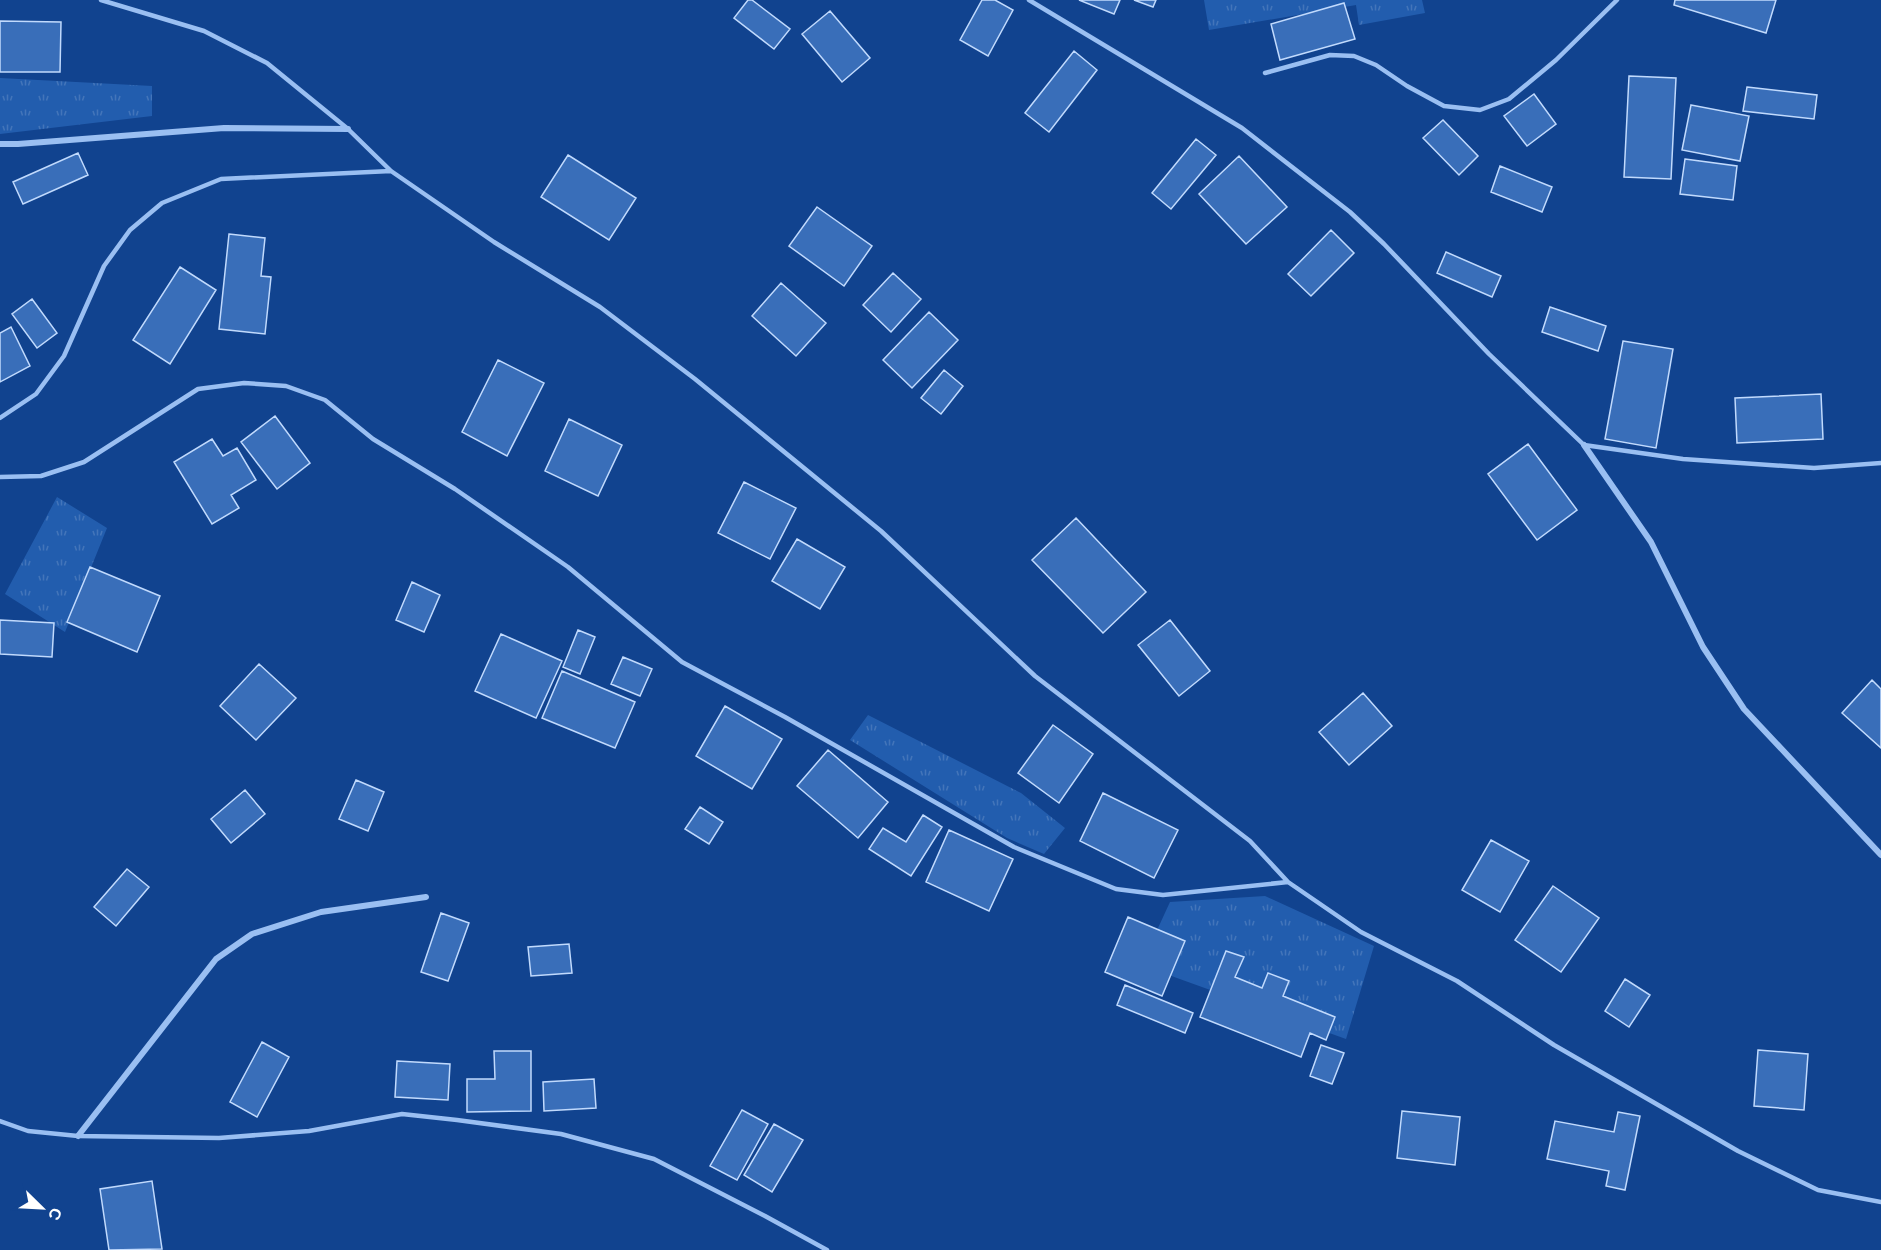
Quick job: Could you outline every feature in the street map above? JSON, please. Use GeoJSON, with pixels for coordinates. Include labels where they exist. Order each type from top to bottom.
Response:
{"type":"FeatureCollection","features":[{"type":"Feature","properties":{"kind":"street"},"geometry":{"type":"LineString","coordinates":[[0,144],[224,128],[348,129]]}},
{"type":"Feature","properties":{"kind":"street"},"geometry":{"type":"LineString","coordinates":[[1584,445],[1651,542],[1703,647],[1744,709],[1881,855]]}},
{"type":"Feature","properties":{"kind":"street"},"geometry":{"type":"LineString","coordinates":[[78,1136],[216,959],[252,934],[321,912],[426,897]]}},
{"type":"Feature","properties":{"kind":"lane"},"geometry":{"type":"LineString","coordinates":[[101,0],[204,31],[267,63],[348,129],[391,171],[494,242],[600,307],[695,379],[881,531],[1035,676],[1250,841],[1288,882],[1361,932],[1457,981],[1554,1045],[1738,1151],[1818,1191],[1881,1202]]}},
{"type":"Feature","properties":{"kind":"lane"},"geometry":{"type":"LineString","coordinates":[[1029,0],[1242,128],[1350,212],[1384,244],[1489,354],[1584,445],[1683,459],[1814,468],[1881,463]]}},
{"type":"Feature","properties":{"kind":"lane"},"geometry":{"type":"LineString","coordinates":[[1265,73],[1330,56],[1354,56],[1376,65],[1407,86],[1444,106],[1480,110],[1509,99],[1556,60],[1617,0]]}},
{"type":"Feature","properties":{"kind":"lane"},"geometry":{"type":"LineString","coordinates":[[0,418],[36,394],[64,356],[104,266],[130,230],[162,203],[221,179],[391,171]]}},
{"type":"Feature","properties":{"kind":"lane"},"geometry":{"type":"LineString","coordinates":[[0,477],[40,476],[84,462],[198,389],[244,383],[286,386],[325,400],[374,439],[455,489],[568,567],[682,662],[785,717],[1014,847],[1116,889],[1163,895],[1288,882]]}},
{"type":"Feature","properties":{"kind":"lane"},"geometry":{"type":"LineString","coordinates":[[0,1121],[28,1131],[78,1136],[219,1138],[309,1131],[402,1114],[561,1134],[654,1159],[827,1250]]}},
{"type":"Feature","properties":{"kind":"green space"},"geometry":{"type":"Polygon","coordinates":[[[1204,0],[1422,0],[1425,13],[1359,25],[1356,5],[1209,30],[1204,0]]]}},
{"type":"Feature","properties":{"kind":"green space"},"geometry":{"type":"Polygon","coordinates":[[[0,78],[152,86],[152,116],[0,134],[0,78]]]}},
{"type":"Feature","properties":{"kind":"green space"},"geometry":{"type":"Polygon","coordinates":[[[57,497],[107,528],[65,632],[5,594],[57,497]]]}},
{"type":"Feature","properties":{"kind":"green space"},"geometry":{"type":"Polygon","coordinates":[[[868,715],[1021,793],[1065,828],[1044,854],[1007,838],[850,740],[868,715]]]}},
{"type":"Feature","properties":{"kind":"green space"},"geometry":{"type":"Polygon","coordinates":[[[1265,896],[1374,946],[1346,1039],[1141,965],[1170,902],[1265,896]]]}},
{"type":"Feature","properties":{"kind":"building"},"geometry":{"type":"Polygon","coordinates":[[[748,0],[752,0],[790,29],[774,49],[734,18],[748,0]]]}},
{"type":"Feature","properties":{"kind":"building"},"geometry":{"type":"Polygon","coordinates":[[[982,0],[995,0],[1013,10],[988,56],[960,40],[982,0]]]}},
{"type":"Feature","properties":{"kind":"building"},"geometry":{"type":"Polygon","coordinates":[[[1079,0],[1120,0],[1114,14],[1079,0]]]}},
{"type":"Feature","properties":{"kind":"building"},"geometry":{"type":"Polygon","coordinates":[[[1134,0],[1156,0],[1153,7],[1134,0]]]}},
{"type":"Feature","properties":{"kind":"building"},"geometry":{"type":"Polygon","coordinates":[[[1675,0],[1776,0],[1766,33],[1674,5],[1675,0]]]}},
{"type":"Feature","properties":{"kind":"building"},"geometry":{"type":"Polygon","coordinates":[[[1344,3],[1355,39],[1280,60],[1271,24],[1344,3]]]}},
{"type":"Feature","properties":{"kind":"building"},"geometry":{"type":"Polygon","coordinates":[[[830,11],[870,58],[842,82],[802,34],[830,11]]]}},
{"type":"Feature","properties":{"kind":"building"},"geometry":{"type":"Polygon","coordinates":[[[0,21],[61,22],[60,72],[0,72],[0,21]]]}},
{"type":"Feature","properties":{"kind":"building"},"geometry":{"type":"Polygon","coordinates":[[[1074,51],[1097,70],[1049,132],[1025,113],[1074,51]]]}},
{"type":"Feature","properties":{"kind":"building"},"geometry":{"type":"Polygon","coordinates":[[[1629,76],[1676,78],[1671,179],[1624,177],[1629,76]]]}},
{"type":"Feature","properties":{"kind":"building"},"geometry":{"type":"Polygon","coordinates":[[[1747,87],[1817,95],[1814,119],[1743,111],[1747,87]]]}},
{"type":"Feature","properties":{"kind":"building"},"geometry":{"type":"Polygon","coordinates":[[[1534,94],[1556,124],[1527,146],[1504,116],[1534,94]]]}},
{"type":"Feature","properties":{"kind":"building"},"geometry":{"type":"Polygon","coordinates":[[[1691,105],[1749,116],[1740,161],[1682,150],[1691,105]]]}},
{"type":"Feature","properties":{"kind":"building"},"geometry":{"type":"Polygon","coordinates":[[[1443,120],[1478,156],[1459,175],[1423,138],[1443,120]]]}},
{"type":"Feature","properties":{"kind":"building"},"geometry":{"type":"Polygon","coordinates":[[[1196,139],[1216,155],[1171,209],[1152,193],[1196,139]]]}},
{"type":"Feature","properties":{"kind":"building"},"geometry":{"type":"Polygon","coordinates":[[[78,153],[88,175],[23,204],[13,182],[78,153]]]}},
{"type":"Feature","properties":{"kind":"building"},"geometry":{"type":"Polygon","coordinates":[[[568,155],[636,198],[609,240],[541,197],[568,155]]]}},
{"type":"Feature","properties":{"kind":"building"},"geometry":{"type":"Polygon","coordinates":[[[1239,156],[1287,207],[1246,244],[1199,194],[1239,156]]]}},
{"type":"Feature","properties":{"kind":"building"},"geometry":{"type":"Polygon","coordinates":[[[1685,159],[1737,166],[1733,200],[1680,194],[1685,159]]]}},
{"type":"Feature","properties":{"kind":"building"},"geometry":{"type":"Polygon","coordinates":[[[1500,166],[1552,187],[1542,212],[1491,192],[1500,166]]]}},
{"type":"Feature","properties":{"kind":"building"},"geometry":{"type":"Polygon","coordinates":[[[817,207],[872,246],[844,286],[789,246],[817,207]]]}},
{"type":"Feature","properties":{"kind":"building"},"geometry":{"type":"Polygon","coordinates":[[[1331,230],[1354,253],[1311,296],[1288,274],[1331,230]]]}},
{"type":"Feature","properties":{"kind":"building"},"geometry":{"type":"Polygon","coordinates":[[[229,234],[265,238],[261,276],[271,277],[265,334],[219,329],[229,234]]]}},
{"type":"Feature","properties":{"kind":"building"},"geometry":{"type":"Polygon","coordinates":[[[1446,252],[1501,276],[1492,297],[1437,273],[1446,252]]]}},
{"type":"Feature","properties":{"kind":"building"},"geometry":{"type":"Polygon","coordinates":[[[180,267],[216,290],[170,364],[133,340],[180,267]]]}},
{"type":"Feature","properties":{"kind":"building"},"geometry":{"type":"Polygon","coordinates":[[[893,273],[921,299],[891,332],[863,305],[893,273]]]}},
{"type":"Feature","properties":{"kind":"building"},"geometry":{"type":"Polygon","coordinates":[[[781,283],[826,323],[796,356],[752,316],[781,283]]]}},
{"type":"Feature","properties":{"kind":"building"},"geometry":{"type":"Polygon","coordinates":[[[32,299],[57,333],[37,348],[12,314],[32,299]]]}},
{"type":"Feature","properties":{"kind":"building"},"geometry":{"type":"Polygon","coordinates":[[[1550,307],[1606,326],[1598,351],[1542,332],[1550,307]]]}},
{"type":"Feature","properties":{"kind":"building"},"geometry":{"type":"Polygon","coordinates":[[[929,312],[958,340],[912,388],[883,360],[929,312]]]}},
{"type":"Feature","properties":{"kind":"building"},"geometry":{"type":"Polygon","coordinates":[[[11,327],[30,366],[0,382],[0,333],[11,327]]]}},
{"type":"Feature","properties":{"kind":"building"},"geometry":{"type":"Polygon","coordinates":[[[1623,341],[1673,349],[1656,448],[1605,439],[1623,341]]]}},
{"type":"Feature","properties":{"kind":"building"},"geometry":{"type":"Polygon","coordinates":[[[498,360],[544,383],[507,456],[462,432],[498,360]]]}},
{"type":"Feature","properties":{"kind":"building"},"geometry":{"type":"Polygon","coordinates":[[[944,370],[963,386],[941,414],[921,398],[944,370]]]}},
{"type":"Feature","properties":{"kind":"building"},"geometry":{"type":"Polygon","coordinates":[[[1821,394],[1823,439],[1737,443],[1735,398],[1821,394]]]}},
{"type":"Feature","properties":{"kind":"building"},"geometry":{"type":"Polygon","coordinates":[[[275,416],[310,463],[277,489],[241,442],[275,416]]]}},
{"type":"Feature","properties":{"kind":"building"},"geometry":{"type":"Polygon","coordinates":[[[569,419],[622,445],[598,496],[545,471],[569,419]]]}},
{"type":"Feature","properties":{"kind":"building"},"geometry":{"type":"Polygon","coordinates":[[[212,439],[223,456],[237,448],[256,480],[231,495],[239,508],[212,524],[174,462],[212,439]]]}},
{"type":"Feature","properties":{"kind":"building"},"geometry":{"type":"Polygon","coordinates":[[[1528,444],[1577,510],[1537,540],[1488,474],[1528,444]]]}},
{"type":"Feature","properties":{"kind":"building"},"geometry":{"type":"Polygon","coordinates":[[[744,482],[796,508],[770,559],[718,533],[744,482]]]}},
{"type":"Feature","properties":{"kind":"building"},"geometry":{"type":"Polygon","coordinates":[[[1076,518],[1146,592],[1103,633],[1032,560],[1076,518]]]}},
{"type":"Feature","properties":{"kind":"building"},"geometry":{"type":"Polygon","coordinates":[[[797,539],[845,567],[820,609],[772,581],[797,539]]]}},
{"type":"Feature","properties":{"kind":"building"},"geometry":{"type":"Polygon","coordinates":[[[90,567],[160,596],[137,652],[67,622],[90,567]]]}},
{"type":"Feature","properties":{"kind":"building"},"geometry":{"type":"Polygon","coordinates":[[[412,582],[440,595],[424,632],[396,620],[412,582]]]}},
{"type":"Feature","properties":{"kind":"building"},"geometry":{"type":"Polygon","coordinates":[[[0,620],[54,623],[52,657],[0,654],[0,620]]]}},
{"type":"Feature","properties":{"kind":"building"},"geometry":{"type":"Polygon","coordinates":[[[1170,620],[1210,671],[1179,696],[1138,645],[1170,620]]]}},
{"type":"Feature","properties":{"kind":"building"},"geometry":{"type":"Polygon","coordinates":[[[578,630],[595,637],[580,674],[563,667],[578,630]]]}},
{"type":"Feature","properties":{"kind":"building"},"geometry":{"type":"Polygon","coordinates":[[[501,634],[562,661],[536,718],[475,691],[501,634]]]}},
{"type":"Feature","properties":{"kind":"building"},"geometry":{"type":"Polygon","coordinates":[[[623,657],[652,669],[640,696],[611,684],[623,657]]]}},
{"type":"Feature","properties":{"kind":"building"},"geometry":{"type":"Polygon","coordinates":[[[259,664],[296,698],[256,740],[220,706],[259,664]]]}},
{"type":"Feature","properties":{"kind":"building"},"geometry":{"type":"Polygon","coordinates":[[[562,671],[635,702],[615,748],[542,718],[562,671]]]}},
{"type":"Feature","properties":{"kind":"building"},"geometry":{"type":"Polygon","coordinates":[[[1872,680],[1881,689],[1881,748],[1842,713],[1872,680]]]}},
{"type":"Feature","properties":{"kind":"building"},"geometry":{"type":"Polygon","coordinates":[[[1363,693],[1392,726],[1349,765],[1319,732],[1363,693]]]}},
{"type":"Feature","properties":{"kind":"building"},"geometry":{"type":"Polygon","coordinates":[[[725,706],[782,739],[752,789],[696,756],[725,706]]]}},
{"type":"Feature","properties":{"kind":"building"},"geometry":{"type":"Polygon","coordinates":[[[1053,725],[1093,754],[1059,803],[1018,773],[1053,725]]]}},
{"type":"Feature","properties":{"kind":"building"},"geometry":{"type":"Polygon","coordinates":[[[828,750],[888,802],[858,838],[797,786],[828,750]]]}},
{"type":"Feature","properties":{"kind":"building"},"geometry":{"type":"Polygon","coordinates":[[[356,780],[384,792],[368,831],[339,819],[356,780]]]}},
{"type":"Feature","properties":{"kind":"building"},"geometry":{"type":"Polygon","coordinates":[[[245,790],[265,814],[231,843],[211,819],[245,790]]]}},
{"type":"Feature","properties":{"kind":"building"},"geometry":{"type":"Polygon","coordinates":[[[1103,793],[1178,830],[1154,878],[1080,841],[1103,793]]]}},
{"type":"Feature","properties":{"kind":"building"},"geometry":{"type":"Polygon","coordinates":[[[700,807],[723,822],[709,844],[685,829],[700,807]]]}},
{"type":"Feature","properties":{"kind":"building"},"geometry":{"type":"Polygon","coordinates":[[[923,815],[942,827],[911,876],[869,849],[883,828],[906,842],[923,815]]]}},
{"type":"Feature","properties":{"kind":"building"},"geometry":{"type":"Polygon","coordinates":[[[949,830],[1013,859],[989,911],[926,882],[949,830]]]}},
{"type":"Feature","properties":{"kind":"building"},"geometry":{"type":"Polygon","coordinates":[[[1491,840],[1529,861],[1500,912],[1462,890],[1491,840]]]}},
{"type":"Feature","properties":{"kind":"building"},"geometry":{"type":"Polygon","coordinates":[[[127,869],[149,887],[116,926],[94,907],[127,869]]]}},
{"type":"Feature","properties":{"kind":"building"},"geometry":{"type":"Polygon","coordinates":[[[1553,886],[1599,918],[1561,972],[1515,940],[1553,886]]]}},
{"type":"Feature","properties":{"kind":"building"},"geometry":{"type":"Polygon","coordinates":[[[441,913],[469,923],[448,981],[421,972],[441,913]]]}},
{"type":"Feature","properties":{"kind":"building"},"geometry":{"type":"Polygon","coordinates":[[[1128,917],[1185,941],[1162,996],[1105,972],[1128,917]]]}},
{"type":"Feature","properties":{"kind":"building"},"geometry":{"type":"Polygon","coordinates":[[[569,944],[572,973],[531,976],[528,947],[569,944]]]}},
{"type":"Feature","properties":{"kind":"building"},"geometry":{"type":"Polygon","coordinates":[[[1226,951],[1244,957],[1235,977],[1262,988],[1268,973],[1289,981],[1283,996],[1335,1017],[1326,1040],[1310,1033],[1301,1057],[1200,1017],[1226,951]]]}},
{"type":"Feature","properties":{"kind":"building"},"geometry":{"type":"Polygon","coordinates":[[[1625,979],[1650,995],[1629,1027],[1605,1011],[1625,979]]]}},
{"type":"Feature","properties":{"kind":"building"},"geometry":{"type":"Polygon","coordinates":[[[1125,985],[1193,1013],[1185,1033],[1117,1005],[1125,985]]]}},
{"type":"Feature","properties":{"kind":"building"},"geometry":{"type":"Polygon","coordinates":[[[262,1042],[289,1057],[257,1117],[230,1102],[262,1042]]]}},
{"type":"Feature","properties":{"kind":"building"},"geometry":{"type":"Polygon","coordinates":[[[1321,1045],[1344,1053],[1332,1084],[1310,1076],[1321,1045]]]}},
{"type":"Feature","properties":{"kind":"building"},"geometry":{"type":"Polygon","coordinates":[[[1758,1050],[1808,1054],[1804,1110],[1754,1106],[1758,1050]]]}},
{"type":"Feature","properties":{"kind":"building"},"geometry":{"type":"Polygon","coordinates":[[[494,1051],[531,1051],[531,1111],[467,1112],[467,1079],[495,1079],[494,1051]]]}},
{"type":"Feature","properties":{"kind":"building"},"geometry":{"type":"Polygon","coordinates":[[[397,1061],[450,1064],[448,1100],[395,1097],[397,1061]]]}},
{"type":"Feature","properties":{"kind":"building"},"geometry":{"type":"Polygon","coordinates":[[[594,1079],[596,1108],[544,1111],[543,1082],[594,1079]]]}},
{"type":"Feature","properties":{"kind":"building"},"geometry":{"type":"Polygon","coordinates":[[[742,1110],[768,1124],[737,1180],[710,1166],[742,1110]]]}},
{"type":"Feature","properties":{"kind":"building"},"geometry":{"type":"Polygon","coordinates":[[[1402,1111],[1460,1117],[1455,1165],[1397,1158],[1402,1111]]]}},
{"type":"Feature","properties":{"kind":"building"},"geometry":{"type":"Polygon","coordinates":[[[1618,1112],[1640,1116],[1625,1190],[1606,1186],[1609,1171],[1547,1159],[1555,1121],[1614,1132],[1618,1112]]]}},
{"type":"Feature","properties":{"kind":"building"},"geometry":{"type":"Polygon","coordinates":[[[774,1124],[803,1140],[772,1192],[744,1175],[774,1124]]]}},
{"type":"Feature","properties":{"kind":"building"},"geometry":{"type":"Polygon","coordinates":[[[152,1181],[162,1249],[109,1250],[100,1189],[152,1181]]]}}]}
